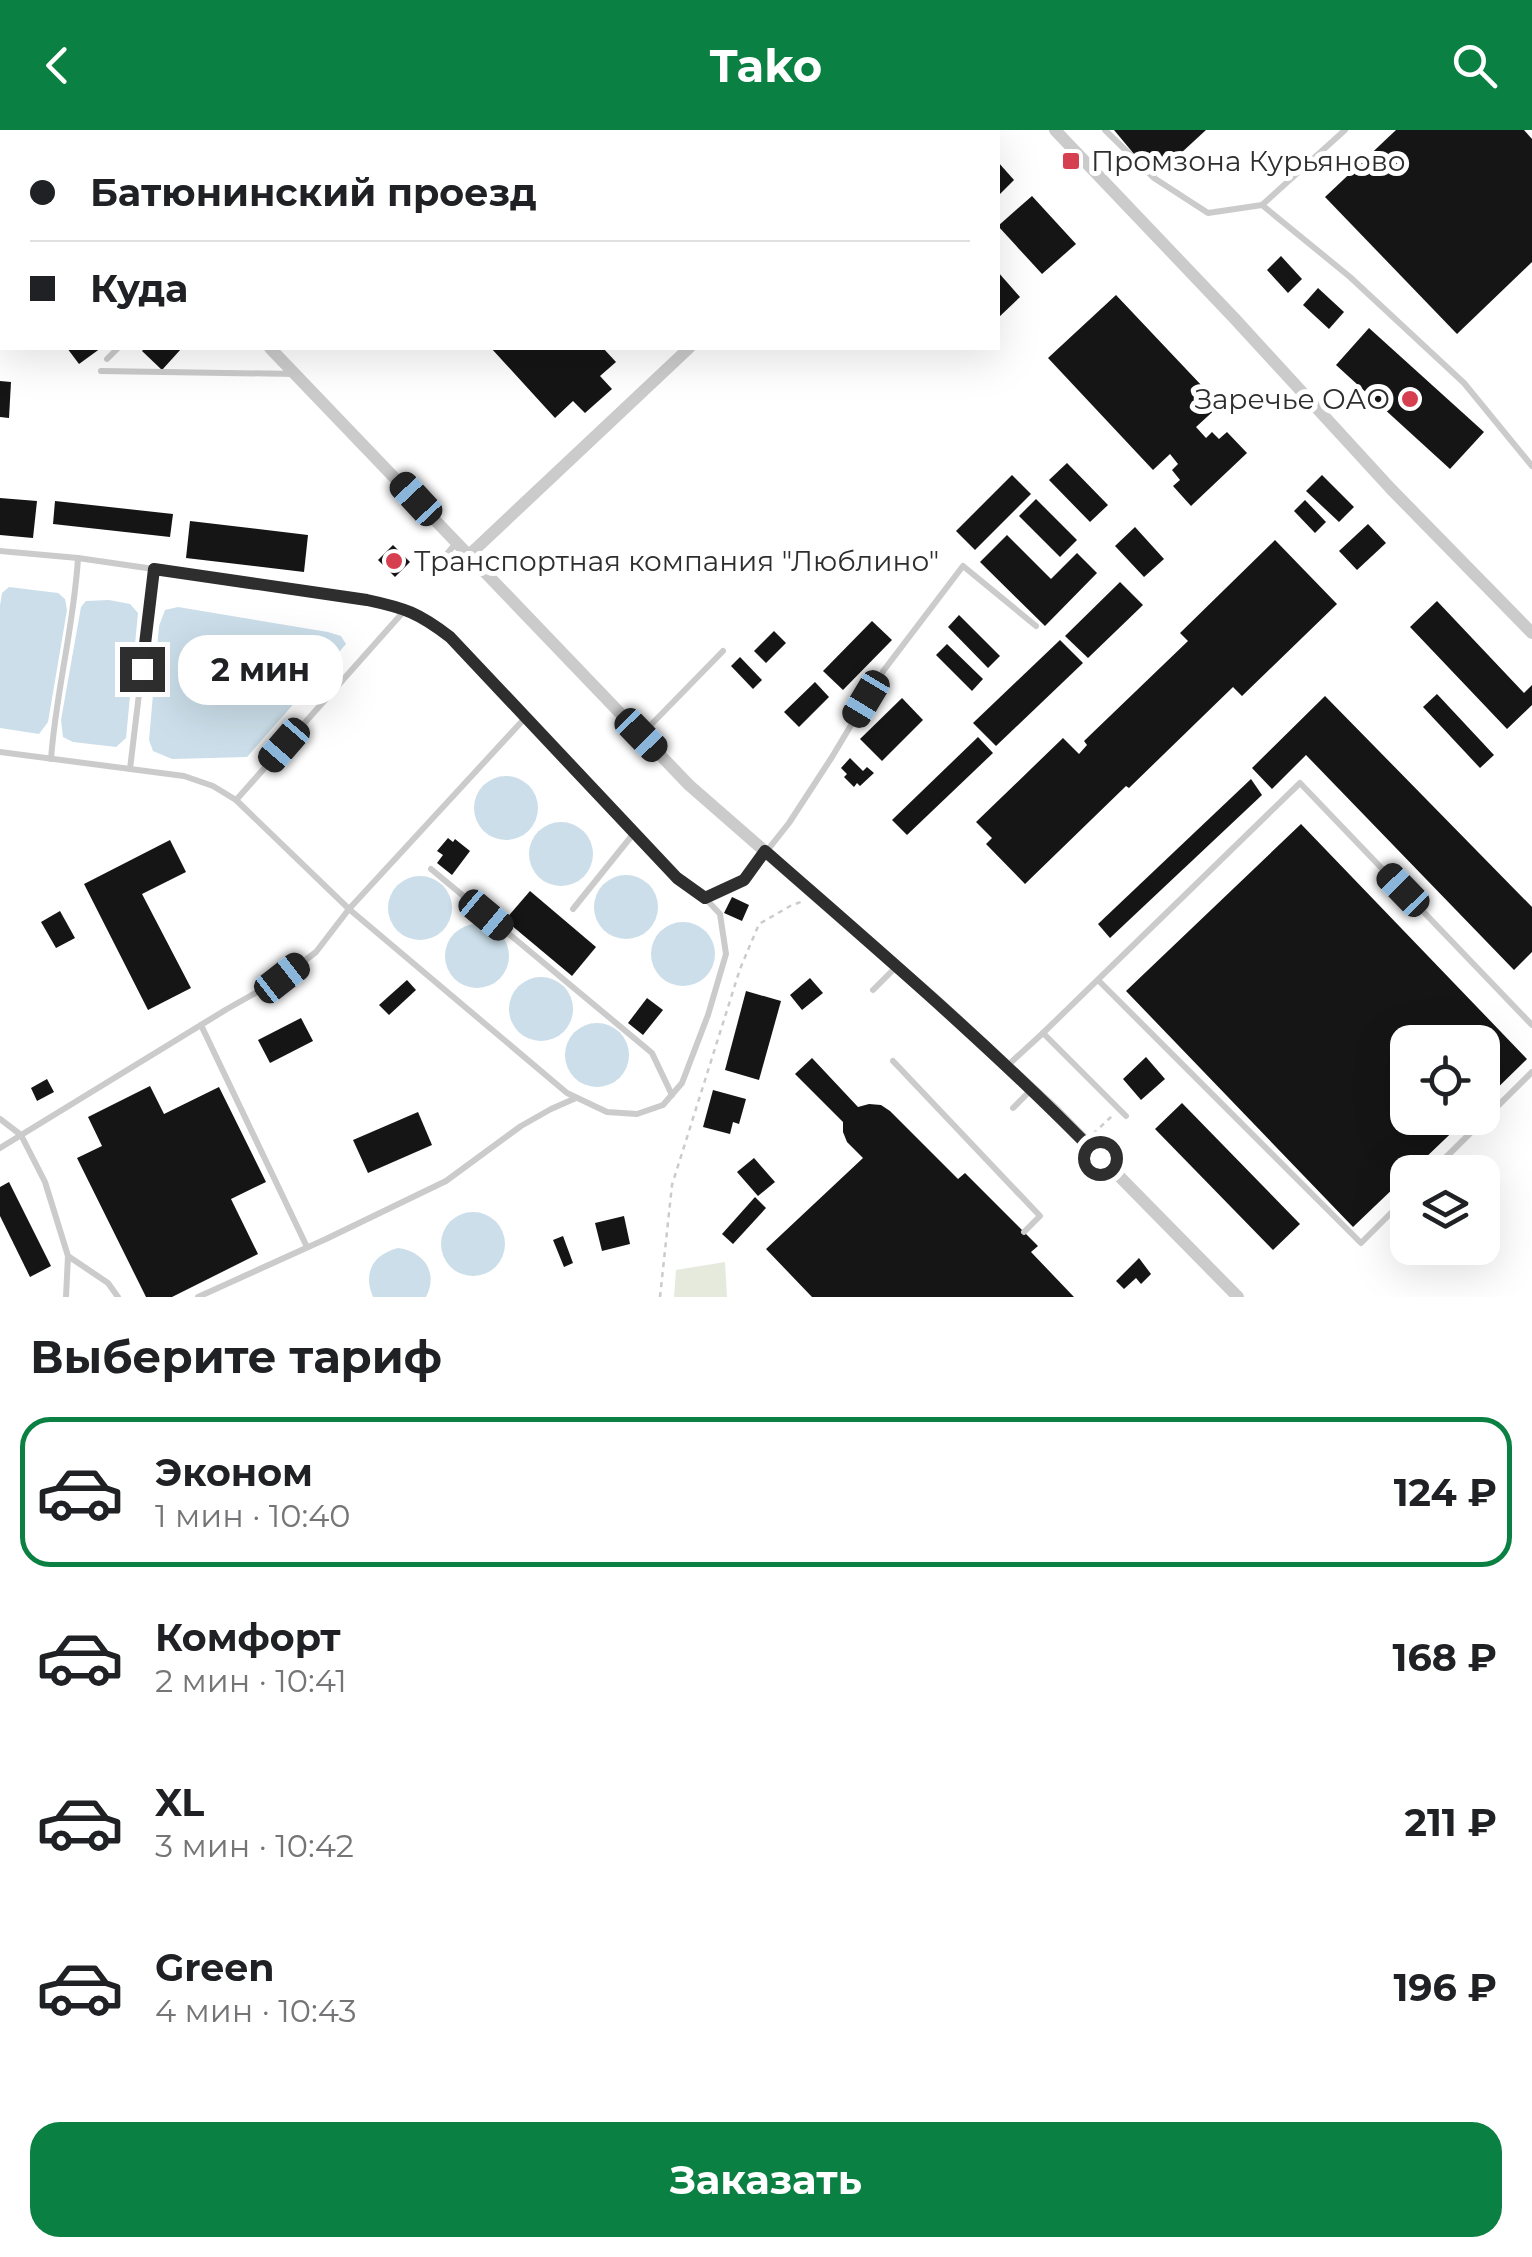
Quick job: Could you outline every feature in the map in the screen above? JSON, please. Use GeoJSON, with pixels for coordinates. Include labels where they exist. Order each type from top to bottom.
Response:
{"type":"FeatureCollection","features":[{"type":"Feature","properties":{"kind":"street"},"geometry":{"type":"LineString","coordinates":[[1056,130],[1391,489],[1532,633]]}},
{"type":"Feature","properties":{"kind":"street"},"geometry":{"type":"LineString","coordinates":[[272,350],[689,784],[1032,1090],[1229,1294]]}},
{"type":"Feature","properties":{"kind":"street"},"geometry":{"type":"LineString","coordinates":[[469,555],[483,533],[688,350]]}},
{"type":"Feature","properties":{"kind":"lane"},"geometry":{"type":"LineString","coordinates":[[1105,130],[1154,178],[1208,213],[1262,205],[1345,130]]}},
{"type":"Feature","properties":{"kind":"lane"},"geometry":{"type":"LineString","coordinates":[[1262,205],[1350,277],[1464,383],[1532,466]]}},
{"type":"Feature","properties":{"kind":"lane"},"geometry":{"type":"LineString","coordinates":[[107,359],[116,350]]}},
{"type":"Feature","properties":{"kind":"lane"},"geometry":{"type":"LineString","coordinates":[[101,371],[296,374]]}},
{"type":"Feature","properties":{"kind":"lane"},"geometry":{"type":"LineString","coordinates":[[442,560],[457,542]]}},
{"type":"Feature","properties":{"kind":"lane"},"geometry":{"type":"LineString","coordinates":[[0,551],[78,558],[367,600],[424,617],[450,637],[677,878],[720,914],[726,954],[682,1083],[663,1105],[637,1114],[606,1112],[566,1093],[350,909],[236,800],[213,786],[184,776],[0,752]]}},
{"type":"Feature","properties":{"kind":"lane"},"geometry":{"type":"LineString","coordinates":[[51,758],[76,596],[78,558]]}},
{"type":"Feature","properties":{"kind":"lane"},"geometry":{"type":"LineString","coordinates":[[705,898],[744,880],[789,823],[884,670],[963,566],[1036,626]]}},
{"type":"Feature","properties":{"kind":"lane"},"geometry":{"type":"LineString","coordinates":[[130,769],[154,569]]}},
{"type":"Feature","properties":{"kind":"lane"},"geometry":{"type":"LineString","coordinates":[[236,800],[405,610]]}},
{"type":"Feature","properties":{"kind":"lane"},"geometry":{"type":"LineString","coordinates":[[641,735],[723,651]]}},
{"type":"Feature","properties":{"kind":"lane"},"geometry":{"type":"LineString","coordinates":[[0,1148],[282,978],[316,952],[350,909],[525,718]]}},
{"type":"Feature","properties":{"kind":"lane"},"geometry":{"type":"LineString","coordinates":[[1006,1066],[1300,783],[1532,1025]]}},
{"type":"Feature","properties":{"kind":"lane"},"geometry":{"type":"LineString","coordinates":[[573,909],[634,833]]}},
{"type":"Feature","properties":{"kind":"lane"},"geometry":{"type":"LineString","coordinates":[[431,869],[652,1054],[672,1095]]}},
{"type":"Feature","properties":{"kind":"lane"},"geometry":{"type":"LineString","coordinates":[[873,990],[897,966]]}},
{"type":"Feature","properties":{"kind":"lane"},"geometry":{"type":"LineString","coordinates":[[1098,980],[1361,1242],[1390,1214]]}},
{"type":"Feature","properties":{"kind":"lane"},"geometry":{"type":"LineString","coordinates":[[201,1025],[307,1247]]}},
{"type":"Feature","properties":{"kind":"lane"},"geometry":{"type":"LineString","coordinates":[[1043,1033],[1126,1116]]}},
{"type":"Feature","properties":{"kind":"lane"},"geometry":{"type":"LineString","coordinates":[[893,1061],[1040,1216],[1024,1232]]}},
{"type":"Feature","properties":{"kind":"lane"},"geometry":{"type":"LineString","coordinates":[[1448,1155],[1532,1072]]}},
{"type":"Feature","properties":{"kind":"lane"},"geometry":{"type":"LineString","coordinates":[[1013,1108],[1032,1090]]}},
{"type":"Feature","properties":{"kind":"lane"},"geometry":{"type":"LineString","coordinates":[[198,1297],[446,1180],[521,1126],[577,1098]]}},
{"type":"Feature","properties":{"kind":"lane"},"geometry":{"type":"LineString","coordinates":[[0,1119],[21,1135],[45,1182],[68,1256],[66,1297]]}},
{"type":"Feature","properties":{"kind":"lane"},"geometry":{"type":"LineString","coordinates":[[68,1256],[108,1283],[118,1297]]}},
{"type":"Feature","properties":{"kind":"path"},"geometry":{"type":"LineString","coordinates":[[660,1297],[672,1186],[740,969],[760,924],[792,905],[818,897]]}},
{"type":"Feature","properties":{"kind":"path"},"geometry":{"type":"LineString","coordinates":[[1085,1142],[1120,1109]]}},
{"type":"Feature","properties":{"kind":"shaded area"},"geometry":{"type":"Polygon","coordinates":[[[725,1262],[727,1297],[674,1297],[676,1270],[725,1262]]]}},
{"type":"Feature","properties":{"kind":"water"},"geometry":{"type":"Polygon","coordinates":[[[9,587],[58,593],[65,599],[67,610],[48,722],[39,734],[0,728],[0,606],[2,593],[9,587]]]}},
{"type":"Feature","properties":{"kind":"water"},"geometry":{"type":"Polygon","coordinates":[[[86,601],[130,604],[138,613],[126,738],[116,747],[73,742],[63,737],[61,720],[81,607],[86,601]]]}},
{"type":"Feature","properties":{"kind":"water"},"geometry":{"type":"Polygon","coordinates":[[[178,607],[328,632],[341,636],[346,644],[247,757],[172,759],[153,751],[149,740],[159,626],[165,610],[178,607]]]}},
{"type":"Feature","properties":{"kind":"water"},"geometry":{"type":"Polygon","coordinates":[[[506,776],[529,785],[538,808],[529,831],[506,840],[483,831],[474,808],[483,785],[506,776]]]}},
{"type":"Feature","properties":{"kind":"water"},"geometry":{"type":"Polygon","coordinates":[[[561,822],[584,831],[593,854],[584,877],[561,886],[538,877],[529,854],[538,831],[561,822]]]}},
{"type":"Feature","properties":{"kind":"water"},"geometry":{"type":"Polygon","coordinates":[[[626,875],[649,884],[658,907],[649,930],[626,939],[603,930],[594,907],[603,884],[626,875]]]}},
{"type":"Feature","properties":{"kind":"water"},"geometry":{"type":"Polygon","coordinates":[[[420,876],[443,885],[452,908],[443,931],[420,940],[397,931],[388,908],[397,885],[420,876]]]}},
{"type":"Feature","properties":{"kind":"water"},"geometry":{"type":"Polygon","coordinates":[[[683,922],[706,931],[715,954],[706,977],[683,986],[660,977],[651,954],[660,931],[683,922]]]}},
{"type":"Feature","properties":{"kind":"water"},"geometry":{"type":"Polygon","coordinates":[[[477,924],[500,933],[509,956],[500,979],[477,988],[454,979],[445,956],[454,933],[477,924]]]}},
{"type":"Feature","properties":{"kind":"water"},"geometry":{"type":"Polygon","coordinates":[[[541,977],[564,986],[573,1009],[564,1032],[541,1041],[518,1032],[509,1009],[518,986],[541,977]]]}},
{"type":"Feature","properties":{"kind":"water"},"geometry":{"type":"Polygon","coordinates":[[[597,1023],[620,1032],[629,1055],[620,1078],[597,1087],[574,1078],[565,1055],[574,1032],[597,1023]]]}},
{"type":"Feature","properties":{"kind":"water"},"geometry":{"type":"Polygon","coordinates":[[[473,1212],[495,1222],[505,1244],[495,1266],[473,1276],[451,1266],[441,1244],[451,1222],[473,1212]]]}},
{"type":"Feature","properties":{"kind":"water"},"geometry":{"type":"Polygon","coordinates":[[[398,1248],[415,1253],[426,1264],[431,1279],[426,1297],[373,1297],[369,1280],[372,1266],[382,1255],[398,1248]]]}},
{"type":"Feature","properties":{"kind":"building"},"geometry":{"type":"Polygon","coordinates":[[[1114,130],[1206,130],[1154,178],[1114,130]]]}},
{"type":"Feature","properties":{"kind":"building"},"geometry":{"type":"Polygon","coordinates":[[[1396,130],[1524,130],[1532,139],[1532,262],[1457,334],[1325,197],[1396,130]]]}},
{"type":"Feature","properties":{"kind":"building"},"geometry":{"type":"Polygon","coordinates":[[[1000,164],[1014,180],[1000,194],[1000,164]]]}},
{"type":"Feature","properties":{"kind":"building"},"geometry":{"type":"Polygon","coordinates":[[[1032,196],[1076,244],[1042,274],[1000,224],[1032,196]]]}},
{"type":"Feature","properties":{"kind":"building"},"geometry":{"type":"Polygon","coordinates":[[[1281,256],[1302,279],[1288,293],[1267,270],[1281,256]]]}},
{"type":"Feature","properties":{"kind":"building"},"geometry":{"type":"Polygon","coordinates":[[[1000,274],[1020,297],[1000,316],[1000,274]]]}},
{"type":"Feature","properties":{"kind":"building"},"geometry":{"type":"Polygon","coordinates":[[[1318,288],[1344,312],[1329,329],[1303,305],[1318,288]]]}},
{"type":"Feature","properties":{"kind":"building"},"geometry":{"type":"Polygon","coordinates":[[[1116,295],[1220,405],[1196,427],[1206,438],[1212,432],[1219,439],[1227,432],[1247,453],[1191,506],[1173,486],[1180,480],[1172,470],[1178,464],[1170,454],[1153,470],[1048,358],[1116,295]]]}},
{"type":"Feature","properties":{"kind":"building","name":"Заречье ОАО"},"geometry":{"type":"Polygon","coordinates":[[[1369,328],[1484,432],[1450,469],[1336,365],[1369,328]]]}},
{"type":"Feature","properties":{"kind":"building"},"geometry":{"type":"Polygon","coordinates":[[[68,350],[98,350],[79,364],[68,350]]]}},
{"type":"Feature","properties":{"kind":"building"},"geometry":{"type":"Polygon","coordinates":[[[143,350],[180,350],[162,370],[143,350]]]}},
{"type":"Feature","properties":{"kind":"building"},"geometry":{"type":"Polygon","coordinates":[[[493,350],[605,350],[616,362],[600,376],[612,389],[585,413],[573,401],[555,418],[493,350]]]}},
{"type":"Feature","properties":{"kind":"building"},"geometry":{"type":"Polygon","coordinates":[[[0,381],[11,382],[9,418],[0,417],[0,381]]]}},
{"type":"Feature","properties":{"kind":"building"},"geometry":{"type":"Polygon","coordinates":[[[1067,463],[1108,505],[1090,522],[1049,480],[1067,463]]]}},
{"type":"Feature","properties":{"kind":"building"},"geometry":{"type":"Polygon","coordinates":[[[1012,475],[1031,494],[975,550],[956,531],[1012,475]]]}},
{"type":"Feature","properties":{"kind":"building"},"geometry":{"type":"Polygon","coordinates":[[[1322,475],[1354,507],[1339,522],[1306,491],[1322,475]]]}},
{"type":"Feature","properties":{"kind":"building"},"geometry":{"type":"Polygon","coordinates":[[[0,498],[37,501],[33,538],[0,535],[0,498]]]}},
{"type":"Feature","properties":{"kind":"building"},"geometry":{"type":"Polygon","coordinates":[[[1036,499],[1077,540],[1060,557],[1019,516],[1036,499]]]}},
{"type":"Feature","properties":{"kind":"building"},"geometry":{"type":"Polygon","coordinates":[[[1305,500],[1326,522],[1315,533],[1294,511],[1305,500]]]}},
{"type":"Feature","properties":{"kind":"building"},"geometry":{"type":"Polygon","coordinates":[[[55,501],[173,514],[170,537],[53,524],[55,501]]]}},
{"type":"Feature","properties":{"kind":"building"},"geometry":{"type":"Polygon","coordinates":[[[190,521],[308,535],[304,572],[186,558],[190,521]]]}},
{"type":"Feature","properties":{"kind":"building"},"geometry":{"type":"Polygon","coordinates":[[[1368,524],[1386,543],[1357,570],[1339,551],[1368,524]]]}},
{"type":"Feature","properties":{"kind":"building"},"geometry":{"type":"Polygon","coordinates":[[[1135,527],[1164,559],[1144,577],[1115,546],[1135,527]]]}},
{"type":"Feature","properties":{"kind":"building"},"geometry":{"type":"Polygon","coordinates":[[[1007,535],[1051,579],[1077,553],[1097,573],[1045,626],[980,562],[1007,535]]]}},
{"type":"Feature","properties":{"kind":"building"},"geometry":{"type":"Polygon","coordinates":[[[1275,540],[1337,604],[1242,696],[1233,687],[1025,884],[986,844],[992,838],[976,822],[1063,738],[1079,754],[1087,745],[1084,741],[1188,641],[1180,633],[1275,540]]]}},
{"type":"Feature","properties":{"kind":"building","name":"Транспортная компания \"Люблино\""},"geometry":{"type":"Polygon","coordinates":[[[393,545],[410,562],[395,577],[378,560],[393,545]]]}},
{"type":"Feature","properties":{"kind":"building"},"geometry":{"type":"Polygon","coordinates":[[[1120,582],[1143,605],[1088,658],[1065,636],[1120,582]]]}},
{"type":"Feature","properties":{"kind":"building"},"geometry":{"type":"Polygon","coordinates":[[[1437,601],[1524,693],[1532,685],[1532,705],[1507,729],[1410,627],[1437,601]]]}},
{"type":"Feature","properties":{"kind":"building"},"geometry":{"type":"Polygon","coordinates":[[[959,615],[1000,656],[988,668],[948,627],[959,615]]]}},
{"type":"Feature","properties":{"kind":"building"},"geometry":{"type":"Polygon","coordinates":[[[872,621],[892,640],[843,690],[823,671],[872,621]]]}},
{"type":"Feature","properties":{"kind":"building"},"geometry":{"type":"Polygon","coordinates":[[[774,631],[786,643],[766,663],[754,651],[774,631]]]}},
{"type":"Feature","properties":{"kind":"building"},"geometry":{"type":"Polygon","coordinates":[[[1060,640],[1083,663],[996,746],[973,723],[1060,640]]]}},
{"type":"Feature","properties":{"kind":"building"},"geometry":{"type":"Polygon","coordinates":[[[947,644],[983,679],[972,691],[936,655],[947,644]]]}},
{"type":"Feature","properties":{"kind":"building"},"geometry":{"type":"Polygon","coordinates":[[[740,657],[762,680],[753,689],[731,666],[740,657]]]}},
{"type":"Feature","properties":{"kind":"building"},"geometry":{"type":"Polygon","coordinates":[[[815,682],[829,697],[799,727],[784,712],[815,682]]]}},
{"type":"Feature","properties":{"kind":"building"},"geometry":{"type":"Polygon","coordinates":[[[1437,694],[1494,755],[1480,768],[1423,707],[1437,694]]]}},
{"type":"Feature","properties":{"kind":"building"},"geometry":{"type":"Polygon","coordinates":[[[1325,696],[1532,907],[1532,952],[1514,970],[1306,755],[1272,789],[1252,768],[1325,696]]]}},
{"type":"Feature","properties":{"kind":"building"},"geometry":{"type":"Polygon","coordinates":[[[902,698],[923,720],[882,761],[860,739],[902,698]]]}},
{"type":"Feature","properties":{"kind":"building"},"geometry":{"type":"Polygon","coordinates":[[[978,737],[993,753],[907,835],[892,820],[978,737]]]}},
{"type":"Feature","properties":{"kind":"building"},"geometry":{"type":"Polygon","coordinates":[[[850,758],[863,771],[867,767],[874,773],[860,786],[857,783],[854,787],[844,777],[847,774],[841,768],[850,758]]]}},
{"type":"Feature","properties":{"kind":"building"},"geometry":{"type":"Polygon","coordinates":[[[1251,779],[1262,795],[1110,938],[1098,924],[1251,779]]]}},
{"type":"Feature","properties":{"kind":"building"},"geometry":{"type":"Polygon","coordinates":[[[1301,824],[1494,1025],[1390,1025],[1390,1135],[1449,1135],[1428,1155],[1390,1155],[1390,1192],[1353,1227],[1126,991],[1301,824]]]}},
{"type":"Feature","properties":{"kind":"building"},"geometry":{"type":"Polygon","coordinates":[[[448,838],[470,851],[452,875],[437,863],[443,855],[437,851],[448,838]]]}},
{"type":"Feature","properties":{"kind":"building"},"geometry":{"type":"Polygon","coordinates":[[[170,840],[186,872],[142,894],[191,988],[148,1010],[84,884],[170,840]]]}},
{"type":"Feature","properties":{"kind":"building"},"geometry":{"type":"Polygon","coordinates":[[[530,891],[596,947],[572,976],[505,920],[530,891]]]}},
{"type":"Feature","properties":{"kind":"building"},"geometry":{"type":"Polygon","coordinates":[[[732,897],[749,905],[742,921],[724,913],[732,897]]]}},
{"type":"Feature","properties":{"kind":"building"},"geometry":{"type":"Polygon","coordinates":[[[60,911],[75,938],[56,948],[41,922],[60,911]]]}},
{"type":"Feature","properties":{"kind":"building"},"geometry":{"type":"Polygon","coordinates":[[[810,978],[823,993],[802,1010],[790,995],[810,978]]]}},
{"type":"Feature","properties":{"kind":"building"},"geometry":{"type":"Polygon","coordinates":[[[407,980],[416,990],[389,1015],[379,1005],[407,980]]]}},
{"type":"Feature","properties":{"kind":"building"},"geometry":{"type":"Polygon","coordinates":[[[746,991],[781,1001],[759,1080],[725,1070],[746,991]]]}},
{"type":"Feature","properties":{"kind":"building"},"geometry":{"type":"Polygon","coordinates":[[[647,998],[663,1010],[643,1035],[628,1023],[647,998]]]}},
{"type":"Feature","properties":{"kind":"building"},"geometry":{"type":"Polygon","coordinates":[[[301,1018],[313,1041],[270,1063],[258,1040],[301,1018]]]}},
{"type":"Feature","properties":{"kind":"building"},"geometry":{"type":"Polygon","coordinates":[[[1500,1031],[1527,1059],[1500,1085],[1500,1031]]]}},
{"type":"Feature","properties":{"kind":"building"},"geometry":{"type":"Polygon","coordinates":[[[1146,1057],[1165,1079],[1141,1100],[1123,1079],[1146,1057]]]}},
{"type":"Feature","properties":{"kind":"building"},"geometry":{"type":"Polygon","coordinates":[[[812,1058],[858,1107],[881,1105],[958,1179],[965,1173],[1038,1246],[1031,1252],[1074,1297],[812,1297],[766,1249],[863,1158],[847,1142],[843,1122],[795,1074],[812,1058]]]}},
{"type":"Feature","properties":{"kind":"building"},"geometry":{"type":"Polygon","coordinates":[[[47,1079],[54,1092],[37,1101],[31,1088],[47,1079]]]}},
{"type":"Feature","properties":{"kind":"building"},"geometry":{"type":"Polygon","coordinates":[[[150,1086],[164,1114],[219,1087],[266,1182],[231,1199],[258,1254],[172,1297],[146,1297],[77,1158],[102,1146],[88,1117],[150,1086]]]}},
{"type":"Feature","properties":{"kind":"building"},"geometry":{"type":"Polygon","coordinates":[[[713,1090],[746,1099],[739,1124],[733,1122],[730,1134],[703,1127],[713,1090]]]}},
{"type":"Feature","properties":{"kind":"building"},"geometry":{"type":"Polygon","coordinates":[[[1182,1103],[1300,1224],[1273,1250],[1155,1129],[1182,1103]]]}},
{"type":"Feature","properties":{"kind":"building"},"geometry":{"type":"Polygon","coordinates":[[[418,1112],[432,1145],[368,1173],[353,1140],[418,1112]]]}},
{"type":"Feature","properties":{"kind":"building"},"geometry":{"type":"Polygon","coordinates":[[[754,1158],[775,1182],[758,1196],[737,1172],[754,1158]]]}},
{"type":"Feature","properties":{"kind":"building"},"geometry":{"type":"Polygon","coordinates":[[[9,1182],[51,1266],[30,1277],[0,1216],[0,1187],[9,1182]]]}},
{"type":"Feature","properties":{"kind":"building"},"geometry":{"type":"Polygon","coordinates":[[[755,1197],[766,1208],[733,1244],[722,1234],[755,1197]]]}},
{"type":"Feature","properties":{"kind":"building"},"geometry":{"type":"Polygon","coordinates":[[[624,1216],[630,1244],[602,1251],[595,1223],[624,1216]]]}},
{"type":"Feature","properties":{"kind":"building"},"geometry":{"type":"Polygon","coordinates":[[[563,1236],[573,1263],[564,1267],[553,1240],[563,1236]]]}},
{"type":"Feature","properties":{"kind":"building"},"geometry":{"type":"Polygon","coordinates":[[[1139,1258],[1151,1274],[1141,1284],[1136,1278],[1124,1289],[1116,1281],[1139,1258]]]}},
{"type":"Feature","properties":{"kind":"place","name":"Промзона Курьяново"},"geometry":{"type":"Point","coordinates":[1071,161]}},
{"type":"Feature","properties":{"kind":"place","name":"Заречье ОАО"},"geometry":{"type":"Point","coordinates":[1410,399]}},
{"type":"Feature","properties":{"kind":"place","name":"Транспортная компания \"Люблино\""},"geometry":{"type":"Point","coordinates":[394,561]}},
{"type":"Feature","properties":{"kind":"route"},"geometry":{"type":"LineString","coordinates":[[142,669],[154,569],[367,600],[424,617],[450,637],[677,878],[705,898],[744,880],[765,851],[934,999],[1100,1158]]}}]}
